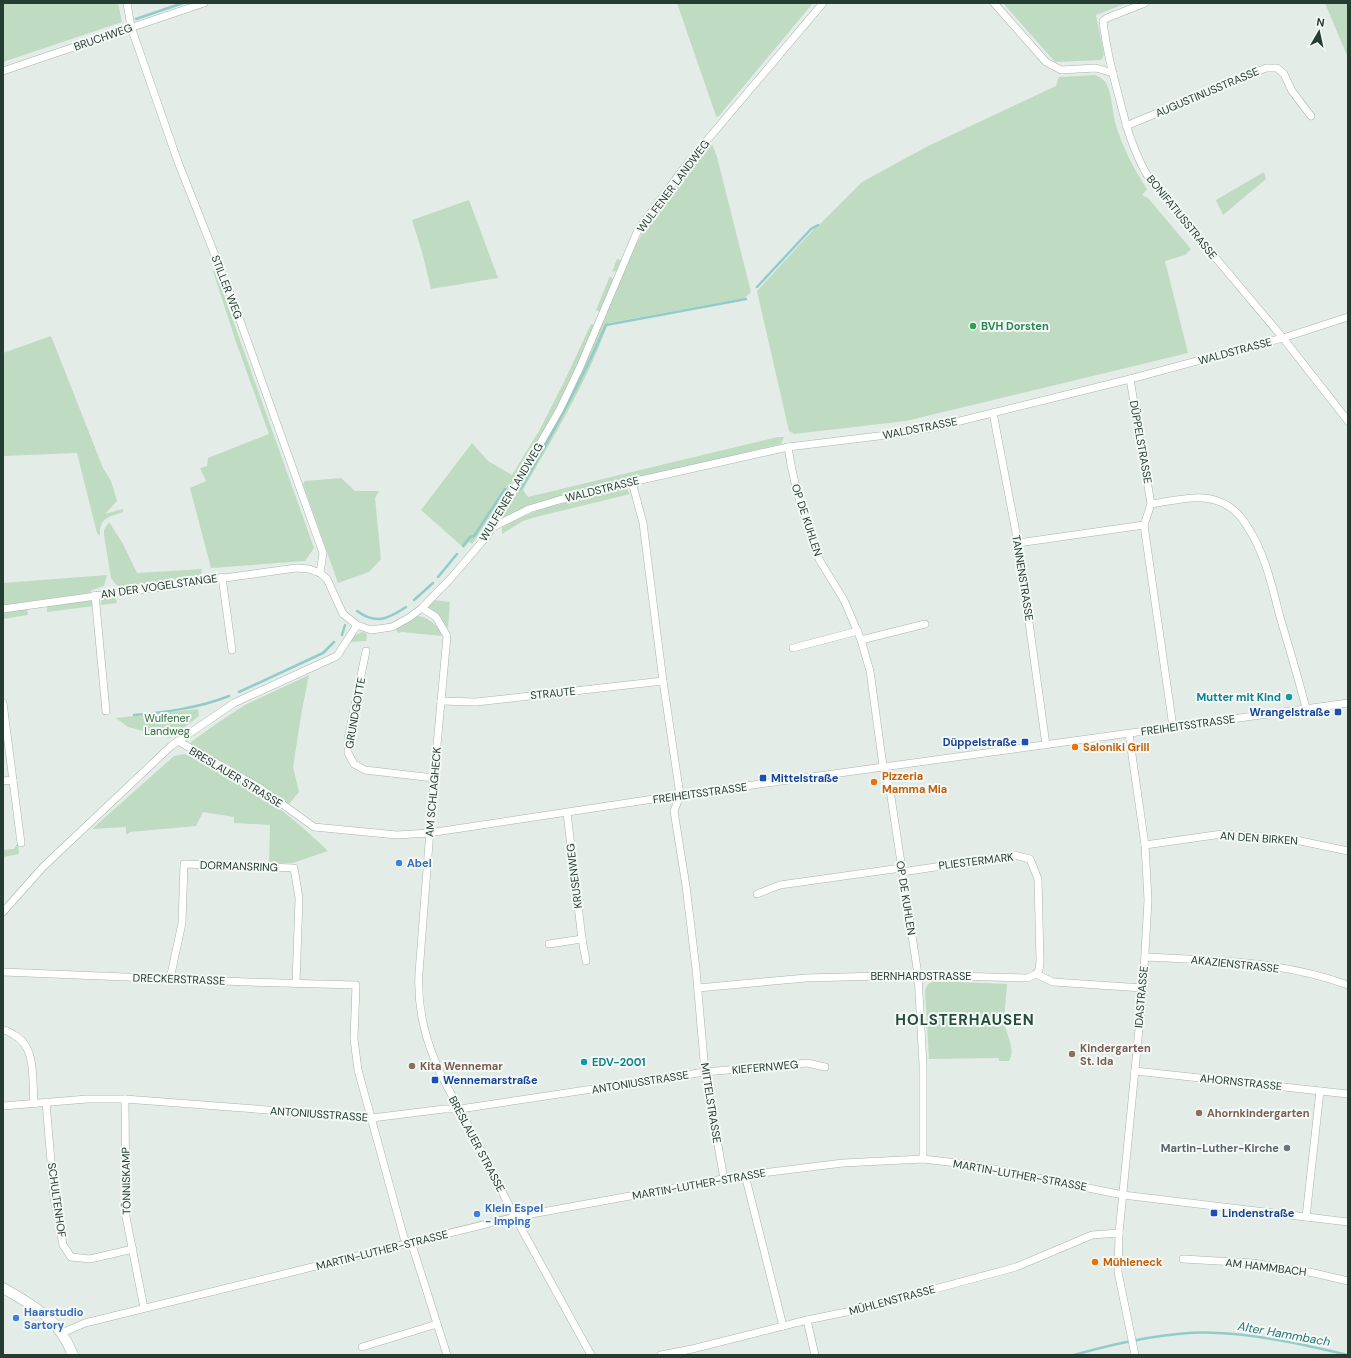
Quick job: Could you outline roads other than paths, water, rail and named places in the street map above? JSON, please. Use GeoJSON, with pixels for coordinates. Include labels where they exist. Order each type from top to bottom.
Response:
{"type":"FeatureCollection","features":[{"type":"Feature","properties":{"kind":"main road"},"geometry":{"type":"LineString","coordinates":[[3,1288],[44,1314],[56,1325],[62,1333],[73,1355]]}},
{"type":"Feature","properties":{"kind":"street","name":"STILLER WEG"},"geometry":{"type":"LineString","coordinates":[[127,3],[132,27],[178,162],[232,298],[323,553],[320,573]]}},
{"type":"Feature","properties":{"kind":"street","name":"BRUCHWEG"},"geometry":{"type":"LineString","coordinates":[[3,71],[204,3]]}},
{"type":"Feature","properties":{"kind":"street","name":"WULFENER LANDWEG"},"geometry":{"type":"LineString","coordinates":[[357,625],[371,630],[392,627],[410,617],[422,608],[451,578],[487,536],[563,402],[580,367],[638,230],[692,159],[823,3]]}},
{"type":"Feature","properties":{"kind":"street"},"geometry":{"type":"LineString","coordinates":[[994,3],[1046,62],[1061,70],[1096,68],[1113,73]]}},
{"type":"Feature","properties":{"kind":"street","name":"BONIFATIUSSTRASSE"},"geometry":{"type":"LineString","coordinates":[[1145,3],[1103,21],[1109,59],[1126,126],[1135,150],[1150,180],[1283,338],[1348,422]]}},
{"type":"Feature","properties":{"kind":"street","name":"AUGUSTINUSSTRASSE"},"geometry":{"type":"LineString","coordinates":[[1126,126],[1266,68],[1277,68],[1284,74],[1292,91],[1311,116]]}},
{"type":"Feature","properties":{"kind":"street","name":"WALDSTRASSE"},"geometry":{"type":"LineString","coordinates":[[491,528],[529,509],[632,482],[788,447],[918,430],[993,413],[1130,379],[1283,338],[1348,317]]}},
{"type":"Feature","properties":{"kind":"street","name":"DÜPPELSTRASSE"},"geometry":{"type":"LineString","coordinates":[[1130,379],[1151,504]]}},
{"type":"Feature","properties":{"kind":"street","name":"TANNENSTRASSE"},"geometry":{"type":"LineString","coordinates":[[993,413],[1018,543],[1046,745]]}},
{"type":"Feature","properties":{"kind":"street","name":"OP DE KUHLEN"},"geometry":{"type":"LineString","coordinates":[[788,447],[797,492],[814,546],[820,561],[844,600],[858,631],[870,671],[883,766],[890,790],[918,975],[924,1065],[923,1159]]}},
{"type":"Feature","properties":{"kind":"street","name":"MITTELSTRASSE"},"geometry":{"type":"LineString","coordinates":[[632,482],[643,523],[680,795],[674,811],[686,886],[698,988],[705,1072],[724,1179]]}},
{"type":"Feature","properties":{"kind":"street"},"geometry":{"type":"LineString","coordinates":[[1173,727],[1144,526],[1151,504],[1196,498],[1209,498],[1228,506],[1238,514],[1255,539],[1267,570],[1306,708]]}},
{"type":"Feature","properties":{"kind":"street"},"geometry":{"type":"LineString","coordinates":[[1018,543],[1144,526]]}},
{"type":"Feature","properties":{"kind":"street","name":"AN DER VOGELSTANGE"},"geometry":{"type":"LineString","coordinates":[[3,608],[296,568],[309,569],[320,573]]}},
{"type":"Feature","properties":{"kind":"street"},"geometry":{"type":"LineString","coordinates":[[3,912],[43,867],[178,741],[234,702],[336,656],[357,625],[343,614],[327,579],[320,573]]}},
{"type":"Feature","properties":{"kind":"street","name":"AN DER VOGELSTANGE"},"geometry":{"type":"LineString","coordinates":[[222,577],[232,650]]}},
{"type":"Feature","properties":{"kind":"street","name":"AN DER VOGELSTANGE"},"geometry":{"type":"LineString","coordinates":[[95,595],[106,711]]}},
{"type":"Feature","properties":{"kind":"street","name":"AM SCHLAGHECK"},"geometry":{"type":"LineString","coordinates":[[418,988],[429,833],[447,636],[436,617],[422,608]]}},
{"type":"Feature","properties":{"kind":"street"},"geometry":{"type":"LineString","coordinates":[[861,640],[925,624]]}},
{"type":"Feature","properties":{"kind":"street"},"geometry":{"type":"LineString","coordinates":[[793,648],[858,631]]}},
{"type":"Feature","properties":{"kind":"street","name":"GRUNDGOTTE"},"geometry":{"type":"LineString","coordinates":[[366,651],[348,738],[348,753],[354,764],[365,770],[434,778]]}},
{"type":"Feature","properties":{"kind":"street","name":"STRAUTE"},"geometry":{"type":"LineString","coordinates":[[441,701],[476,702],[664,681]]}},
{"type":"Feature","properties":{"kind":"street"},"geometry":{"type":"LineString","coordinates":[[3,703],[21,843]]}},
{"type":"Feature","properties":{"kind":"street","name":"FREIHEITSSTRASSE"},"geometry":{"type":"LineString","coordinates":[[314,827],[397,835],[429,833],[883,766],[1129,734],[1348,703]]}},
{"type":"Feature","properties":{"kind":"street","name":"IDASTRASSE"},"geometry":{"type":"LineString","coordinates":[[1129,734],[1146,845],[1148,900],[1143,988],[1119,1233],[1118,1272],[1135,1355]]}},
{"type":"Feature","properties":{"kind":"street","name":"BRESLAUER STRASSE"},"geometry":{"type":"LineString","coordinates":[[178,741],[260,788],[314,827]]}},
{"type":"Feature","properties":{"kind":"street"},"geometry":{"type":"LineString","coordinates":[[3,781],[13,780]]}},
{"type":"Feature","properties":{"kind":"street","name":"KRUSENWEG"},"geometry":{"type":"LineString","coordinates":[[567,813],[582,940],[586,960]]}},
{"type":"Feature","properties":{"kind":"street","name":"AN DEN BIRKEN"},"geometry":{"type":"LineString","coordinates":[[1146,845],[1222,834],[1291,839],[1348,851]]}},
{"type":"Feature","properties":{"kind":"street","name":"PLIESTERMARK"},"geometry":{"type":"LineString","coordinates":[[757,894],[780,885],[1015,855],[1030,859],[1038,879],[1040,961],[1039,970],[1036,974]]}},
{"type":"Feature","properties":{"kind":"street","name":"DORMANSRING"},"geometry":{"type":"LineString","coordinates":[[170,979],[182,923],[184,864],[294,868],[299,898],[296,984]]}},
{"type":"Feature","properties":{"kind":"street"},"geometry":{"type":"LineString","coordinates":[[549,944],[582,940]]}},
{"type":"Feature","properties":{"kind":"street","name":"AKAZIENSTRASSE"},"geometry":{"type":"LineString","coordinates":[[1145,957],[1217,960],[1259,964],[1324,976],[1348,985]]}},
{"type":"Feature","properties":{"kind":"street","name":"DRECKERSTRASSE"},"geometry":{"type":"LineString","coordinates":[[3,972],[296,984],[356,985],[354,1039],[358,1070],[372,1118]]}},
{"type":"Feature","properties":{"kind":"street"},"geometry":{"type":"LineString","coordinates":[[1036,974],[1053,982],[1143,988]]}},
{"type":"Feature","properties":{"kind":"street","name":"BERNHARDSTRASSE"},"geometry":{"type":"LineString","coordinates":[[698,988],[806,978],[918,975],[1028,978],[1036,974]]}},
{"type":"Feature","properties":{"kind":"street","name":"BRESLAUER STRASSE"},"geometry":{"type":"LineString","coordinates":[[418,988],[426,1034],[436,1062],[452,1096],[515,1217],[591,1355]]}},
{"type":"Feature","properties":{"kind":"street"},"geometry":{"type":"LineString","coordinates":[[3,1030],[7,1030],[19,1037],[26,1046],[30,1058],[34,1104]]}},
{"type":"Feature","properties":{"kind":"street","name":"KIEFERNWEG"},"geometry":{"type":"LineString","coordinates":[[705,1072],[807,1063],[825,1066]]}},
{"type":"Feature","properties":{"kind":"street","name":"AHORNSTRASSE"},"geometry":{"type":"LineString","coordinates":[[1135,1071],[1348,1094]]}},
{"type":"Feature","properties":{"kind":"street","name":"ANTONIUSSTRASSE"},"geometry":{"type":"LineString","coordinates":[[3,1106],[87,1099],[125,1099],[372,1118],[444,1109],[460,1109],[705,1072]]}},
{"type":"Feature","properties":{"kind":"street"},"geometry":{"type":"LineString","coordinates":[[1306,1217],[1320,1091]]}},
{"type":"Feature","properties":{"kind":"street","name":"TÖNNISKAMP"},"geometry":{"type":"LineString","coordinates":[[125,1099],[126,1217],[144,1308]]}},
{"type":"Feature","properties":{"kind":"street","name":"SCHULTENHOF"},"geometry":{"type":"LineString","coordinates":[[46,1102],[54,1198],[63,1245],[71,1257],[82,1259],[90,1259],[133,1249]]}},
{"type":"Feature","properties":{"kind":"street"},"geometry":{"type":"LineString","coordinates":[[372,1118],[404,1238],[413,1248],[447,1355]]}},
{"type":"Feature","properties":{"kind":"street","name":"MARTIN-LUTHER-STRASSE"},"geometry":{"type":"LineString","coordinates":[[62,1333],[85,1323],[515,1217],[745,1175],[842,1162],[923,1159],[974,1165],[1123,1195],[1348,1222]]}},
{"type":"Feature","properties":{"kind":"street"},"geometry":{"type":"LineString","coordinates":[[745,1175],[783,1326]]}},
{"type":"Feature","properties":{"kind":"street","name":"MÜHLENSTRASSE"},"geometry":{"type":"LineString","coordinates":[[662,1355],[692,1349],[807,1320],[861,1309],[1016,1267],[1092,1235],[1119,1233]]}},
{"type":"Feature","properties":{"kind":"street","name":"AM HAMMBACH"},"geometry":{"type":"LineString","coordinates":[[1183,1259],[1253,1263],[1314,1273],[1348,1281]]}},
{"type":"Feature","properties":{"kind":"street"},"geometry":{"type":"LineString","coordinates":[[807,1320],[815,1355]]}},
{"type":"Feature","properties":{"kind":"street"},"geometry":{"type":"LineString","coordinates":[[362,1347],[437,1324]]}},
{"type":"Feature","properties":{"kind":"waterway"},"geometry":{"type":"LineString","coordinates":[[136,19],[183,3]]}},
{"type":"Feature","properties":{"kind":"waterway"},"geometry":{"type":"LineString","coordinates":[[757,287],[811,229],[818,225]]}},
{"type":"Feature","properties":{"kind":"waterway"},"geometry":{"type":"LineString","coordinates":[[519,490],[533,468],[566,408],[606,325],[746,299]]}},
{"type":"Feature","properties":{"kind":"waterway"},"geometry":{"type":"LineString","coordinates":[[463,546],[470,537],[474,536],[505,489],[507,490]]}},
{"type":"Feature","properties":{"kind":"waterway"},"geometry":{"type":"LineString","coordinates":[[438,577],[457,554]]}},
{"type":"Feature","properties":{"kind":"waterway"},"geometry":{"type":"LineString","coordinates":[[414,600],[433,583]]}},
{"type":"Feature","properties":{"kind":"waterway"},"geometry":{"type":"LineString","coordinates":[[357,611],[370,618],[382,619],[393,615],[406,607]]}},
{"type":"Feature","properties":{"kind":"waterway"},"geometry":{"type":"LineString","coordinates":[[342,635],[345,625]]}},
{"type":"Feature","properties":{"kind":"waterway"},"geometry":{"type":"LineString","coordinates":[[239,692],[323,653],[334,642]]}},
{"type":"Feature","properties":{"kind":"waterway"},"geometry":{"type":"LineString","coordinates":[[134,715],[170,711],[206,704],[229,696]]}},
{"type":"Feature","properties":{"kind":"waterway","name":"Alter Hammbach"},"geometry":{"type":"LineString","coordinates":[[1074,1355],[1145,1338],[1183,1333],[1218,1333],[1267,1338],[1348,1355]]}},
{"type":"Feature","properties":{"kind":"place","name":"BVH Dorsten"},"geometry":{"type":"Point","coordinates":[973,326]}},
{"type":"Feature","properties":{"kind":"place","name":"Mutter mit Kind"},"geometry":{"type":"Point","coordinates":[1289,697]}},
{"type":"Feature","properties":{"kind":"place","name":"Wrangelstraße"},"geometry":{"type":"Point","coordinates":[1338,712]}},
{"type":"Feature","properties":{"kind":"place","name":"Düppelstraße"},"geometry":{"type":"Point","coordinates":[1025,742]}},
{"type":"Feature","properties":{"kind":"place","name":"Saloniki Grill"},"geometry":{"type":"Point","coordinates":[1075,747]}},
{"type":"Feature","properties":{"kind":"place","name":"Mittelstraße"},"geometry":{"type":"Point","coordinates":[763,778]}},
{"type":"Feature","properties":{"kind":"place","name":"Pizzeria Mamma Mia"},"geometry":{"type":"Point","coordinates":[874,782]}},
{"type":"Feature","properties":{"kind":"place","name":"Abel"},"geometry":{"type":"Point","coordinates":[399,863]}},
{"type":"Feature","properties":{"kind":"place","name":"Kindergarten St. Ida"},"geometry":{"type":"Point","coordinates":[1072,1054]}},
{"type":"Feature","properties":{"kind":"place","name":"EDV-2001"},"geometry":{"type":"Point","coordinates":[584,1062]}},
{"type":"Feature","properties":{"kind":"place","name":"Kita Wennemar"},"geometry":{"type":"Point","coordinates":[412,1066]}},
{"type":"Feature","properties":{"kind":"place","name":"Wennemarstraße"},"geometry":{"type":"Point","coordinates":[435,1080]}},
{"type":"Feature","properties":{"kind":"place","name":"Ahornkindergarten"},"geometry":{"type":"Point","coordinates":[1199,1113]}},
{"type":"Feature","properties":{"kind":"place","name":"Martin-Luther-Kirche"},"geometry":{"type":"Point","coordinates":[1287,1148]}},
{"type":"Feature","properties":{"kind":"place","name":"Lindenstraße"},"geometry":{"type":"Point","coordinates":[1214,1213]}},
{"type":"Feature","properties":{"kind":"place","name":"Klein Espel - Imping"},"geometry":{"type":"Point","coordinates":[477,1214]}},
{"type":"Feature","properties":{"kind":"place","name":"Mühleneck"},"geometry":{"type":"Point","coordinates":[1095,1262]}},
{"type":"Feature","properties":{"kind":"place","name":"Haarstudio Sartory"},"geometry":{"type":"Point","coordinates":[16,1318]}},
{"type":"Feature","properties":{"kind":"district","name":"HOLSTERHAUSEN"},"geometry":{"type":"Point","coordinates":[965,1020]}},
{"type":"Feature","properties":{"kind":"park label","name":"Wulfener Landweg"},"geometry":{"type":"Point","coordinates":[167,724]}}]}
